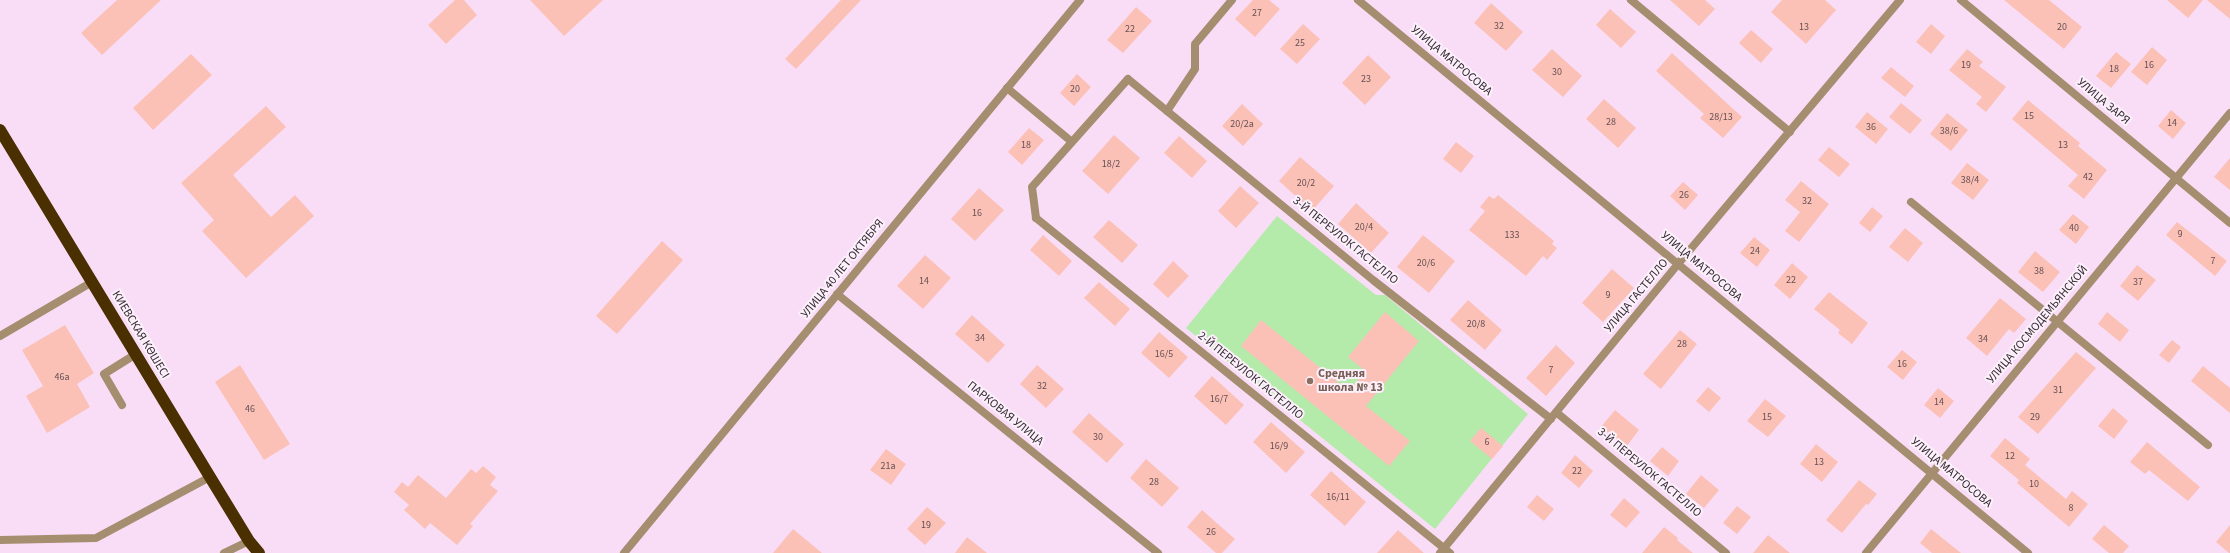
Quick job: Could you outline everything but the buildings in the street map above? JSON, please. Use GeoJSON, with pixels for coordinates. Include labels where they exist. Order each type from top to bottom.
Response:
{"type":"FeatureCollection","features":[{"type":"Feature","properties":{"kind":"highway","name":"КИЕВСКАЯ КӨШЕСІ"},"geometry":{"type":"LineString","coordinates":[[0,130],[249,541],[259,553]]}},
{"type":"Feature","properties":{"kind":"street","name":"УЛИЦА 40 ЛЕТ ОКТЯБРЯ"},"geometry":{"type":"LineString","coordinates":[[624,553],[1080,0]]}},
{"type":"Feature","properties":{"kind":"street"},"geometry":{"type":"LineString","coordinates":[[1167,111],[1195,69],[1195,44],[1232,0]]}},
{"type":"Feature","properties":{"kind":"street","name":"УЛИЦА МАТРОСОВА"},"geometry":{"type":"LineString","coordinates":[[1358,0],[2028,553]]}},
{"type":"Feature","properties":{"kind":"street"},"geometry":{"type":"LineString","coordinates":[[1631,0],[1790,132]]}},
{"type":"Feature","properties":{"kind":"street","name":"УЛИЦА ГАСТЕЛЛО"},"geometry":{"type":"LineString","coordinates":[[1445,551],[1556,412],[1678,264],[1900,0]]}},
{"type":"Feature","properties":{"kind":"street","name":"УЛИЦА ЗАРЯ"},"geometry":{"type":"LineString","coordinates":[[1961,0],[2230,223]]}},
{"type":"Feature","properties":{"kind":"street","name":"3-Й ПЕРЕУЛОК ГАСТЕЛЛО"},"geometry":{"type":"LineString","coordinates":[[1072,142],[1128,79],[1373,280],[1551,419]]}},
{"type":"Feature","properties":{"kind":"street"},"geometry":{"type":"LineString","coordinates":[[1007,88],[1072,142]]}},
{"type":"Feature","properties":{"kind":"street","name":"УЛИЦА КОСМОДЕМЬЯНСКОЙ"},"geometry":{"type":"LineString","coordinates":[[1866,553],[2230,113]]}},
{"type":"Feature","properties":{"kind":"street","name":"2-Й ПЕРЕУЛОК ГАСТЕЛЛО"},"geometry":{"type":"LineString","coordinates":[[1072,142],[1032,187],[1036,218],[1445,551]]}},
{"type":"Feature","properties":{"kind":"street"},"geometry":{"type":"LineString","coordinates":[[1911,202],[2208,445]]}},
{"type":"Feature","properties":{"kind":"street"},"geometry":{"type":"LineString","coordinates":[[0,336],[92,282]]}},
{"type":"Feature","properties":{"kind":"street","name":"ПАРКОВАЯ УЛИЦА"},"geometry":{"type":"LineString","coordinates":[[837,294],[1158,553]]}},
{"type":"Feature","properties":{"kind":"street"},"geometry":{"type":"LineString","coordinates":[[122,405],[104,374],[136,354]]}},
{"type":"Feature","properties":{"kind":"street","name":"3-Й ПЕРЕУЛОК ГАСТЕЛЛО"},"geometry":{"type":"LineString","coordinates":[[1556,412],[1726,553]]}},
{"type":"Feature","properties":{"kind":"street"},"geometry":{"type":"LineString","coordinates":[[0,540],[96,538],[210,477]]}},
{"type":"Feature","properties":{"kind":"street"},"geometry":{"type":"LineString","coordinates":[[224,553],[249,541]]}},
{"type":"Feature","properties":{"kind":"green space"},"geometry":{"type":"Polygon","coordinates":[[[1277,216],[1376,295],[1385,295],[1528,414],[1435,529],[1186,328],[1277,216]]]}},
{"type":"Feature","properties":{"kind":"place","name":"Средняя школа № 13"},"geometry":{"type":"Point","coordinates":[1310,381]}}]}
